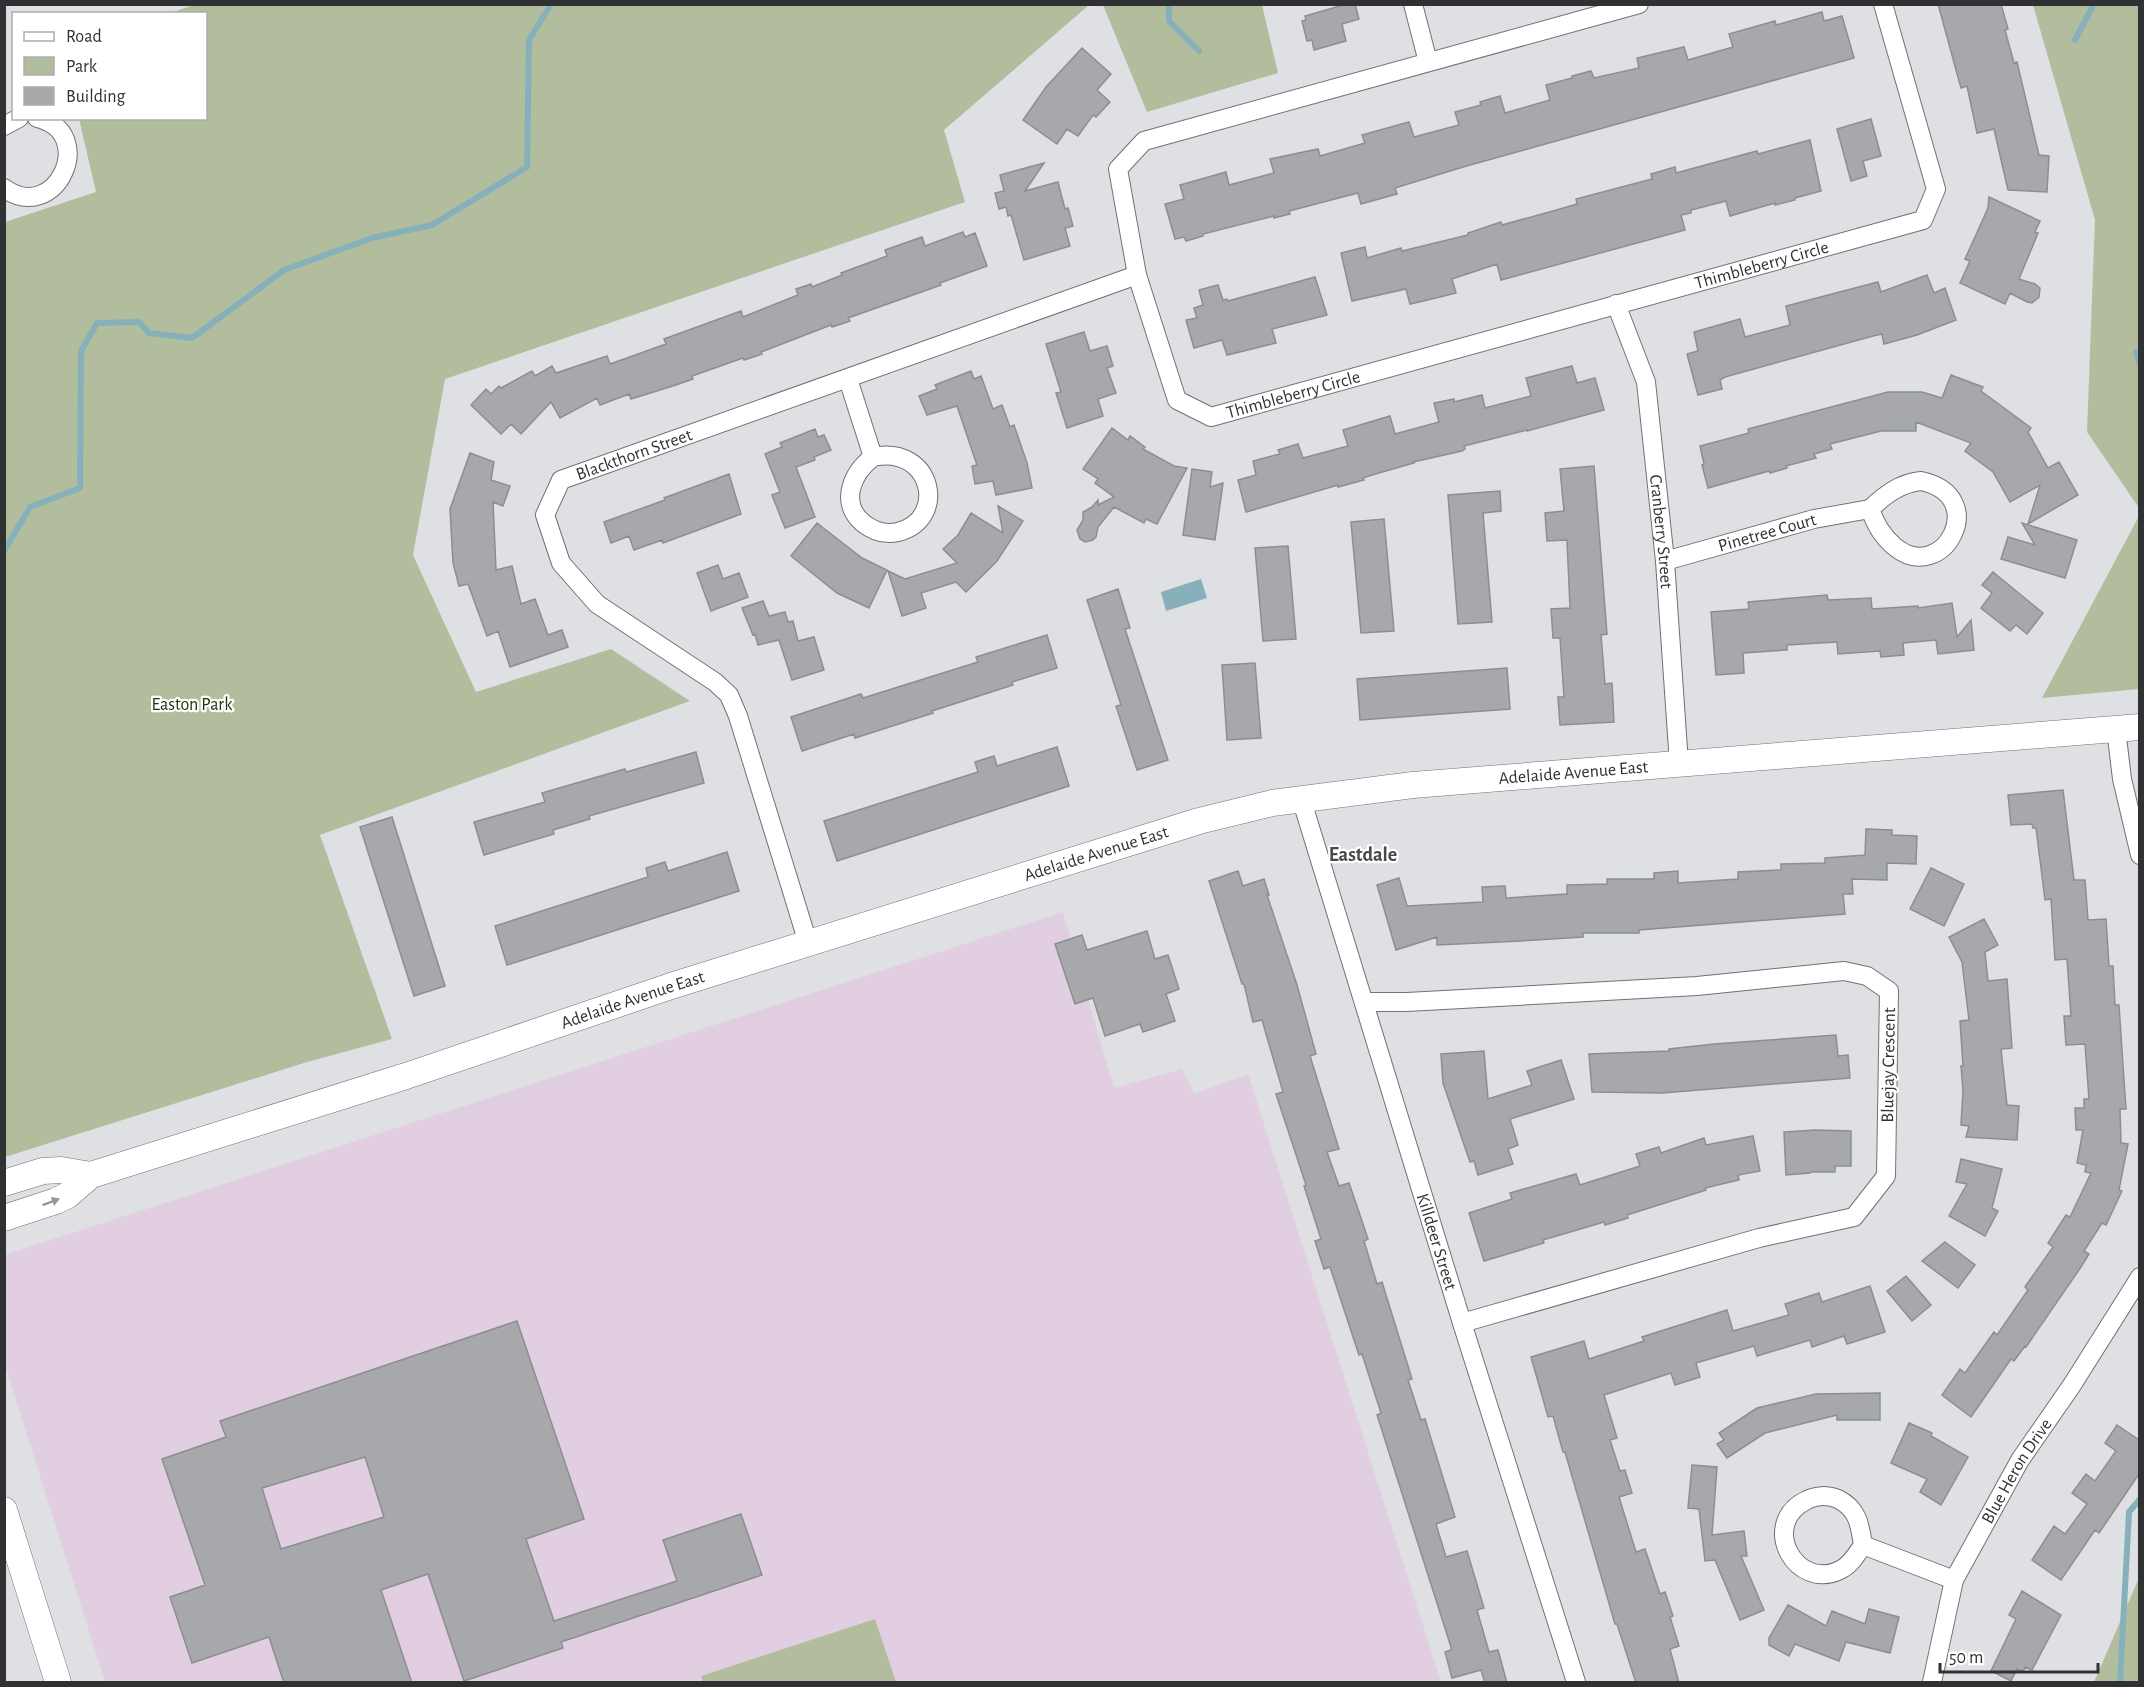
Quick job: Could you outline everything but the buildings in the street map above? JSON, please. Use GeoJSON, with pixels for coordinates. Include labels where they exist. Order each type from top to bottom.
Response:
{"type":"FeatureCollection","features":[{"type":"Feature","properties":{"kind":"main road","name":"Adelaide Avenue East"},"geometry":{"type":"LineString","coordinates":[[4,1218],[56,1201],[68,1195],[91,1175],[406,1076],[671,986],[1199,820],[1262,805],[1301,798],[1413,785],[2128,728]]}},
{"type":"Feature","properties":{"kind":"main road","name":"Adelaide Avenue East"},"geometry":{"type":"LineString","coordinates":[[4,1183],[43,1171],[60,1170],[91,1175]]}},
{"type":"Feature","properties":{"kind":"main road"},"geometry":{"type":"LineString","coordinates":[[4,1510],[58,1683]]}},
{"type":"Feature","properties":{"kind":"street"},"geometry":{"type":"LineString","coordinates":[[1413,4],[1428,62]]}},
{"type":"Feature","properties":{"kind":"street","name":"Thimbleberry Circle"},"geometry":{"type":"LineString","coordinates":[[1639,4],[1144,141],[1118,170],[1137,276],[1177,400],[1210,417],[1923,220],[1936,189],[1882,4]]}},
{"type":"Feature","properties":{"kind":"street"},"geometry":{"type":"LineString","coordinates":[[4,188],[21,195],[47,192],[65,173],[68,161],[63,136],[54,127],[41,120]]}},
{"type":"Feature","properties":{"kind":"street","name":"Blackthorn Street"},"geometry":{"type":"LineString","coordinates":[[808,943],[742,727],[729,695],[715,682],[597,604],[561,563],[545,515],[561,480],[1137,276]]}},
{"type":"Feature","properties":{"kind":"street","name":"Cranberry Street"},"geometry":{"type":"LineString","coordinates":[[1616,304],[1646,382],[1665,561],[1679,764]]}},
{"type":"Feature","properties":{"kind":"street"},"geometry":{"type":"LineString","coordinates":[[848,380],[873,457]]}},
{"type":"Feature","properties":{"kind":"street"},"geometry":{"type":"LineString","coordinates":[[891,455],[903,458],[914,464],[923,474],[928,498],[925,510],[918,521],[908,529],[895,533],[875,531],[859,520],[852,509],[851,483],[857,471],[873,457],[891,455]]}},
{"type":"Feature","properties":{"kind":"street","name":"Pinetree Court"},"geometry":{"type":"LineString","coordinates":[[1665,561],[1814,519],[1870,509],[1884,496],[1908,482],[1934,483],[1945,490],[1956,508],[1957,525],[1953,536],[1940,549],[1929,555],[1911,555],[1900,551],[1882,535],[1870,509]]}},
{"type":"Feature","properties":{"kind":"street"},"geometry":{"type":"LineString","coordinates":[[2128,728],[2120,771],[2139,855]]}},
{"type":"Feature","properties":{"kind":"street","name":"Killdeer Street"},"geometry":{"type":"LineString","coordinates":[[1301,798],[1462,1323],[1576,1683]]}},
{"type":"Feature","properties":{"kind":"street","name":"Bluejay Crescent"},"geometry":{"type":"LineString","coordinates":[[1364,1002],[1407,1002],[1697,986],[1844,971],[1867,976],[1889,991],[1886,1176],[1854,1217],[1759,1238],[1462,1323]]}},
{"type":"Feature","properties":{"kind":"street","name":"Blue Heron Drive"},"geometry":{"type":"LineString","coordinates":[[1932,1683],[1954,1580],[2020,1460],[2072,1385],[2139,1277]]}},
{"type":"Feature","properties":{"kind":"street"},"geometry":{"type":"LineString","coordinates":[[1822,1496],[1834,1498],[1846,1503],[1855,1512],[1860,1523],[1863,1545],[1842,1569],[1830,1574],[1816,1574],[1803,1569],[1786,1549],[1785,1524],[1790,1513],[1810,1498],[1822,1496]]}},
{"type":"Feature","properties":{"kind":"street"},"geometry":{"type":"LineString","coordinates":[[1863,1545],[1954,1580]]}},
{"type":"Feature","properties":{"kind":"shaded area"},"geometry":{"type":"Polygon","coordinates":[[[1063,912],[1114,1088],[1182,1069],[1194,1094],[1248,1074],[1441,1682],[105,1682],[5,1365],[4,1255],[1063,912]]]}},
{"type":"Feature","properties":{"kind":"green space","name":"Easton Park"},"geometry":{"type":"Polygon","coordinates":[[[194,5],[1089,5],[944,130],[965,202],[445,379],[413,555],[476,692],[611,649],[690,701],[320,835],[392,1039],[307,1062],[5,1157],[5,222],[96,192],[79,120],[207,120],[207,12],[173,12],[194,5]]]}},
{"type":"Feature","properties":{"kind":"green space"},"geometry":{"type":"Polygon","coordinates":[[[1103,5],[1262,5],[1278,73],[1147,112],[1103,5]]]}},
{"type":"Feature","properties":{"kind":"green space"},"geometry":{"type":"Polygon","coordinates":[[[2033,5],[2139,5],[2139,508],[2087,432],[2095,220],[2033,5]]]}},
{"type":"Feature","properties":{"kind":"green space"},"geometry":{"type":"Polygon","coordinates":[[[2139,516],[2139,689],[2042,698],[2139,516]]]}},
{"type":"Feature","properties":{"kind":"green space"},"geometry":{"type":"Polygon","coordinates":[[[2139,1578],[2139,1682],[2094,1682],[2139,1578]]]}},
{"type":"Feature","properties":{"kind":"green space"},"geometry":{"type":"Polygon","coordinates":[[[875,1619],[896,1682],[703,1682],[701,1676],[875,1619]]]}},
{"type":"Feature","properties":{"kind":"water"},"geometry":{"type":"Polygon","coordinates":[[[1201,579],[1207,598],[1166,611],[1161,592],[1201,579]]]}},
{"type":"Feature","properties":{"kind":"waterway"},"geometry":{"type":"LineString","coordinates":[[4,551],[30,507],[80,488],[81,351],[97,323],[139,322],[149,333],[192,338],[284,270],[372,238],[432,225],[527,167],[529,40],[551,4]]}},
{"type":"Feature","properties":{"kind":"waterway"},"geometry":{"type":"LineString","coordinates":[[1169,4],[1169,21],[1199,51]]}},
{"type":"Feature","properties":{"kind":"waterway"},"geometry":{"type":"LineString","coordinates":[[2075,40],[2094,4]]}},
{"type":"Feature","properties":{"kind":"waterway"},"geometry":{"type":"LineString","coordinates":[[2136,352],[2140,366]]}},
{"type":"Feature","properties":{"kind":"waterway"},"geometry":{"type":"LineString","coordinates":[[2120,1682],[2129,1512],[2140,1499]]}},
{"type":"Feature","properties":{"kind":"district","name":"Eastdale"},"geometry":{"type":"Point","coordinates":[1363,854]}}]}
